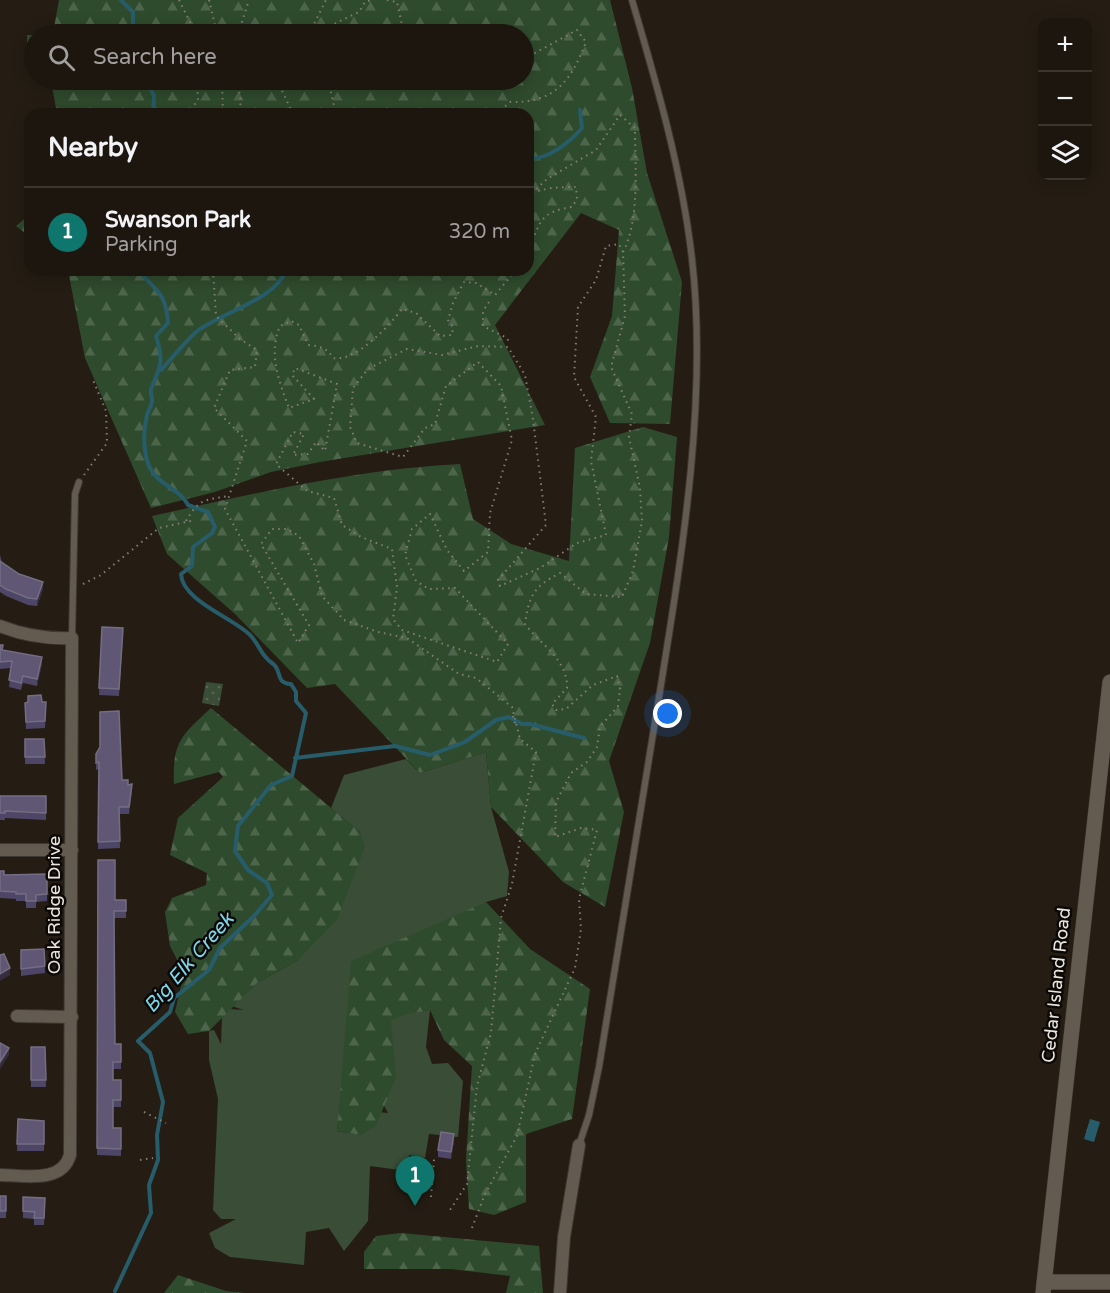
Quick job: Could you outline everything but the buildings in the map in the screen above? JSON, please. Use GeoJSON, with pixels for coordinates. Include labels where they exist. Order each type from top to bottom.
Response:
{"type":"FeatureCollection","features":[{"type":"Feature","properties":{"kind":"street"},"geometry":{"type":"LineString","coordinates":[[0,626],[15,632],[48,638],[72,638]]}},
{"type":"Feature","properties":{"kind":"street","name":"Oak Ridge Drive"},"geometry":{"type":"LineString","coordinates":[[0,1175],[53,1175],[62,1170],[70,1155],[72,638]]}},
{"type":"Feature","properties":{"kind":"street","name":"Cedar Island Road"},"geometry":{"type":"LineString","coordinates":[[1043,1287],[1108,720],[1110,682]]}},
{"type":"Feature","properties":{"kind":"street"},"geometry":{"type":"LineString","coordinates":[[0,850],[72,850]]}},
{"type":"Feature","properties":{"kind":"street"},"geometry":{"type":"LineString","coordinates":[[17,1016],[72,1017]]}},
{"type":"Feature","properties":{"kind":"street"},"geometry":{"type":"LineString","coordinates":[[560,1293],[564,1237],[579,1145]]}},
{"type":"Feature","properties":{"kind":"street"},"geometry":{"type":"LineString","coordinates":[[1043,1287],[1110,1282]]}},
{"type":"Feature","properties":{"kind":"lane"},"geometry":{"type":"LineString","coordinates":[[579,1145],[589,1115],[599,1067],[683,550],[696,374],[695,301],[683,200],[658,88],[632,0]]}},
{"type":"Feature","properties":{"kind":"lane"},"geometry":{"type":"LineString","coordinates":[[72,638],[71,588],[74,575],[75,494],[79,482]]}},
{"type":"Feature","properties":{"kind":"path"},"geometry":{"type":"LineString","coordinates":[[179,0],[191,24]]}},
{"type":"Feature","properties":{"kind":"path"},"geometry":{"type":"LineString","coordinates":[[209,0],[215,24]]}},
{"type":"Feature","properties":{"kind":"path"},"geometry":{"type":"LineString","coordinates":[[241,24],[249,0]]}},
{"type":"Feature","properties":{"kind":"path"},"geometry":{"type":"LineString","coordinates":[[314,24],[326,0]]}},
{"type":"Feature","properties":{"kind":"path"},"geometry":{"type":"LineString","coordinates":[[334,24],[359,12],[365,2],[372,0]]}},
{"type":"Feature","properties":{"kind":"path"},"geometry":{"type":"LineString","coordinates":[[387,0],[397,2],[402,24]]}},
{"type":"Feature","properties":{"kind":"path"},"geometry":{"type":"LineString","coordinates":[[503,108],[510,102],[530,102],[550,95],[575,72],[586,42],[577,30],[534,54]]}},
{"type":"Feature","properties":{"kind":"path"},"geometry":{"type":"LineString","coordinates":[[192,108],[198,100],[198,90]]}},
{"type":"Feature","properties":{"kind":"path"},"geometry":{"type":"LineString","coordinates":[[222,90],[223,108]]}},
{"type":"Feature","properties":{"kind":"path"},"geometry":{"type":"LineString","coordinates":[[239,90],[240,108]]}},
{"type":"Feature","properties":{"kind":"path"},"geometry":{"type":"LineString","coordinates":[[282,90],[290,108]]}},
{"type":"Feature","properties":{"kind":"path"},"geometry":{"type":"LineString","coordinates":[[330,90],[335,108]]}},
{"type":"Feature","properties":{"kind":"path"},"geometry":{"type":"LineString","coordinates":[[534,191],[547,179],[597,150],[620,115],[635,128],[635,180],[629,240],[623,252]]}},
{"type":"Feature","properties":{"kind":"path"},"geometry":{"type":"LineString","coordinates":[[534,193],[561,187],[576,188],[577,198],[572,207],[553,210],[543,218],[534,237]]}},
{"type":"Feature","properties":{"kind":"path"},"geometry":{"type":"LineString","coordinates":[[472,1228],[485,1194],[517,1136],[536,1054],[575,968],[580,929],[579,899],[597,830],[581,828],[555,837],[556,802],[572,773],[586,762],[597,747],[600,727],[618,706],[620,689],[617,676],[593,685],[566,709],[556,710],[552,704],[567,688],[567,675],[555,655],[538,642],[525,624],[529,598],[549,579],[560,573],[586,594],[622,597],[633,571],[642,521],[640,488],[629,437],[632,414],[611,367],[625,316],[623,252],[619,244],[606,246],[596,280],[578,308],[574,377],[596,417],[591,461],[606,534],[577,543],[540,568],[500,586],[498,580],[546,525],[533,419],[525,375],[508,347],[478,346],[442,355],[407,348],[368,369],[353,388],[350,427],[357,443],[403,457],[424,428],[435,424],[446,387],[478,362],[501,386],[512,440],[490,513],[488,552],[465,571],[447,549],[430,514],[412,529],[405,555],[416,581],[429,589],[455,588],[508,644],[497,662],[402,630],[393,619],[397,587],[392,549],[361,537],[342,525],[334,498],[307,491],[276,464],[293,432],[304,434],[293,455],[308,454],[316,442],[325,451],[337,384],[295,368],[292,375],[314,399],[289,408],[278,377],[274,340],[280,326],[291,321],[300,325],[308,345],[320,346],[329,350],[333,358],[342,360],[386,329],[402,309],[416,313],[440,336],[452,335],[453,327],[448,320],[453,303],[464,282],[476,283],[495,295],[511,276]]}},
{"type":"Feature","properties":{"kind":"path"},"geometry":{"type":"LineString","coordinates":[[213,276],[216,316],[240,339],[257,350],[255,367],[230,370],[214,408],[247,441],[225,509],[251,553],[298,644],[309,625],[261,544],[272,529],[287,529],[299,536],[314,564],[322,596],[344,620],[378,632],[407,638],[459,674],[476,678],[513,706],[515,725],[520,739],[536,752],[512,884],[501,918],[491,1033],[477,1086],[467,1184],[450,1210]]}},
{"type":"Feature","properties":{"kind":"path"},"geometry":{"type":"LineString","coordinates":[[489,302],[483,311],[483,326],[507,339],[510,344]]}},
{"type":"Feature","properties":{"kind":"path"},"geometry":{"type":"LineString","coordinates":[[79,482],[107,443],[106,411],[93,380]]}},
{"type":"Feature","properties":{"kind":"path"},"geometry":{"type":"LineString","coordinates":[[184,522],[194,506],[203,500],[230,496]]}},
{"type":"Feature","properties":{"kind":"path"},"geometry":{"type":"LineString","coordinates":[[71,588],[101,574],[159,528],[195,520]]}},
{"type":"Feature","properties":{"kind":"path"},"geometry":{"type":"LineString","coordinates":[[144,1112],[166,1123]]}},
{"type":"Feature","properties":{"kind":"path"},"geometry":{"type":"LineString","coordinates":[[140,1160],[153,1158]]}},
{"type":"Feature","properties":{"kind":"path"},"geometry":{"type":"LineString","coordinates":[[431,1197],[434,1159]]}},
{"type":"Feature","properties":{"kind":"green space"},"geometry":{"type":"Polygon","coordinates":[[[59,0],[610,0],[632,88],[647,173],[682,282],[670,424],[610,423],[590,377],[612,316],[619,230],[581,213],[534,274],[534,108],[56,108],[53,90],[534,90],[534,24],[55,24],[59,0]]]}},
{"type":"Feature","properties":{"kind":"green space"},"geometry":{"type":"Polygon","coordinates":[[[24,219],[24,232],[16,226],[24,219]]]}},
{"type":"Feature","properties":{"kind":"green space"},"geometry":{"type":"Polygon","coordinates":[[[69,276],[533,276],[495,325],[545,425],[271,472],[215,492],[151,508],[85,358],[69,276]]]}},
{"type":"Feature","properties":{"kind":"green space"},"geometry":{"type":"Polygon","coordinates":[[[643,427],[677,437],[669,537],[650,643],[609,761],[624,812],[605,907],[563,882],[491,807],[486,752],[420,773],[335,684],[307,688],[235,614],[167,554],[152,516],[344,477],[460,464],[473,519],[511,544],[569,561],[575,448],[643,427]]]}},
{"type":"Feature","properties":{"kind":"green space"},"geometry":{"type":"Polygon","coordinates":[[[206,682],[223,684],[219,706],[202,703],[206,682]]]}},
{"type":"Feature","properties":{"kind":"green space"},"geometry":{"type":"Polygon","coordinates":[[[211,708],[360,832],[365,847],[337,920],[298,960],[257,983],[209,1031],[188,1034],[175,1012],[184,973],[170,946],[165,912],[172,898],[206,885],[207,873],[170,855],[178,818],[223,777],[219,772],[174,784],[174,770],[177,749],[181,740],[211,708]]]}},
{"type":"Feature","properties":{"kind":"green space"},"geometry":{"type":"Polygon","coordinates":[[[486,752],[491,807],[509,872],[507,896],[486,902],[412,1012],[430,1010],[426,1047],[432,1064],[448,1063],[463,1081],[458,1137],[429,1134],[425,1158],[409,1155],[407,1171],[370,1166],[368,1221],[344,1251],[329,1228],[306,1232],[304,1265],[230,1257],[215,1248],[209,1233],[236,1219],[221,1219],[213,1210],[218,1099],[209,1060],[209,1031],[214,1030],[221,1044],[222,1016],[230,1009],[243,1010],[232,1006],[257,983],[298,960],[360,832],[331,808],[344,775],[406,759],[420,773],[486,752]],[[345,1054],[337,1131],[361,1135],[376,1125],[378,1112],[388,1113],[383,1104],[396,1077],[345,1054]]]}},
{"type":"Feature","properties":{"kind":"green space"},"geometry":{"type":"Polygon","coordinates":[[[486,902],[530,949],[590,989],[572,1119],[526,1134],[526,1202],[494,1215],[469,1209],[466,1160],[472,1066],[444,1040],[430,1010],[391,1020],[396,1077],[376,1126],[361,1135],[337,1131],[351,961],[486,902]]]}},
{"type":"Feature","properties":{"kind":"green space"},"geometry":{"type":"Polygon","coordinates":[[[401,1233],[539,1246],[543,1293],[506,1293],[510,1276],[451,1269],[364,1269],[364,1252],[376,1236],[401,1233]]]}},
{"type":"Feature","properties":{"kind":"green space"},"geometry":{"type":"Polygon","coordinates":[[[178,1275],[226,1291],[245,1293],[164,1293],[178,1275]]]}},
{"type":"Feature","properties":{"kind":"water"},"geometry":{"type":"Polygon","coordinates":[[[1090,1119],[1100,1122],[1094,1142],[1084,1139],[1090,1119]]]}},
{"type":"Feature","properties":{"kind":"waterway","name":"Big Elk Creek"},"geometry":{"type":"LineString","coordinates":[[121,0],[133,12],[133,24]]}},
{"type":"Feature","properties":{"kind":"waterway","name":"Big Elk Creek"},"geometry":{"type":"LineString","coordinates":[[151,90],[154,96],[153,108]]}},
{"type":"Feature","properties":{"kind":"waterway"},"geometry":{"type":"LineString","coordinates":[[534,158],[558,149],[582,128],[580,110]]}},
{"type":"Feature","properties":{"kind":"waterway","name":"Big Elk Creek"},"geometry":{"type":"LineString","coordinates":[[115,1291],[151,1213],[149,1185],[158,1160],[157,1135],[163,1102],[150,1053],[138,1041],[170,1012],[174,998],[209,970],[220,948],[254,916],[272,895],[267,883],[248,870],[235,851],[238,826],[271,785],[292,776],[306,713],[296,701],[296,692],[291,684],[280,679],[275,666],[252,638],[241,628],[198,600],[183,583],[181,574],[192,566],[193,547],[212,533],[215,527],[208,512],[188,505],[180,495],[153,473],[147,460],[144,441],[145,428],[152,402],[151,389],[160,363],[156,336],[168,323],[162,298],[143,276]]}},
{"type":"Feature","properties":{"kind":"waterway"},"geometry":{"type":"LineString","coordinates":[[161,370],[196,332],[259,298],[282,276]]}},
{"type":"Feature","properties":{"kind":"waterway"},"geometry":{"type":"LineString","coordinates":[[295,758],[395,746],[430,755],[465,742],[496,720],[509,717],[522,724],[584,738]]}},
{"type":"Feature","properties":{"kind":"place","name":"Swanson Park"},"geometry":{"type":"Point","coordinates":[415,1206]}}]}
